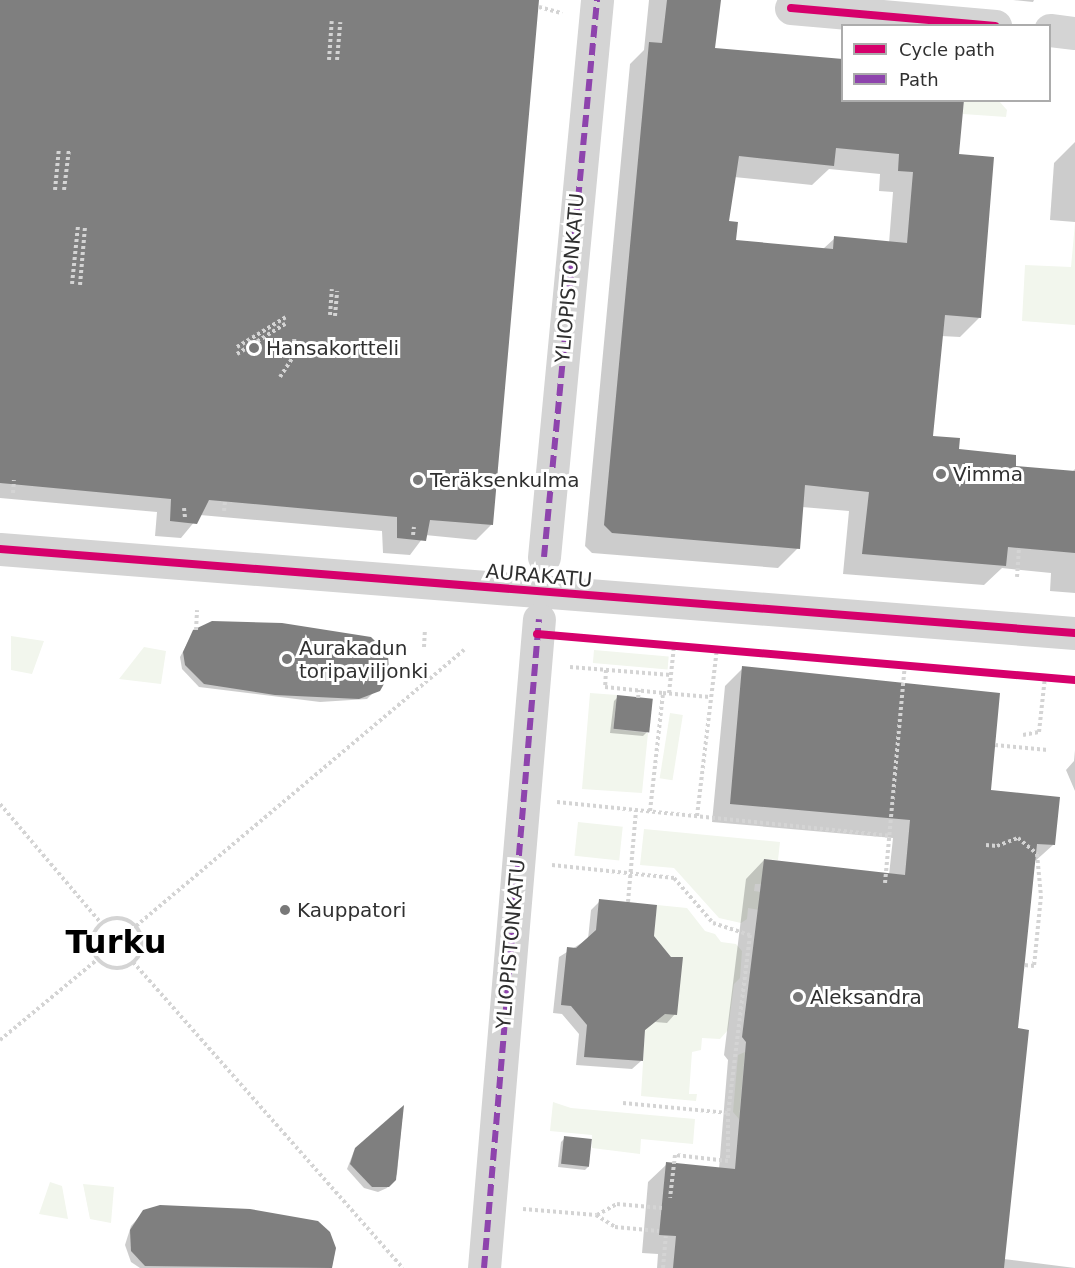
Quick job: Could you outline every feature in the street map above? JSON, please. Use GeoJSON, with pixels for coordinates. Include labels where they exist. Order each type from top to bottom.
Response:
{"type":"FeatureCollection","features":[{"type":"Feature","properties":{"kind":"street","name":"YLIOPISTONKATU"},"geometry":{"type":"LineString","coordinates":[[544,557],[597,0]]}},
{"type":"Feature","properties":{"kind":"street"},"geometry":{"type":"LineString","coordinates":[[791,8],[972,24]]}},
{"type":"Feature","properties":{"kind":"street"},"geometry":{"type":"LineString","coordinates":[[1051,30],[1075,33]]}},
{"type":"Feature","properties":{"kind":"street","name":"AURAKATU"},"geometry":{"type":"LineString","coordinates":[[0,549],[1075,633]]}},
{"type":"Feature","properties":{"kind":"street","name":"YLIOPISTONKATU"},"geometry":{"type":"LineString","coordinates":[[484,1268],[538,619]]}},
{"type":"Feature","properties":{"kind":"path"},"geometry":{"type":"LineString","coordinates":[[329,60],[332,21]]}},
{"type":"Feature","properties":{"kind":"path"},"geometry":{"type":"LineString","coordinates":[[338,60],[340,22]]}},
{"type":"Feature","properties":{"kind":"path"},"geometry":{"type":"LineString","coordinates":[[55,190],[59,148]]}},
{"type":"Feature","properties":{"kind":"path"},"geometry":{"type":"LineString","coordinates":[[64,190],[69,149]]}},
{"type":"Feature","properties":{"kind":"path"},"geometry":{"type":"LineString","coordinates":[[72,284],[78,226]]}},
{"type":"Feature","properties":{"kind":"path"},"geometry":{"type":"LineString","coordinates":[[80,285],[85,227]]}},
{"type":"Feature","properties":{"kind":"path"},"geometry":{"type":"LineString","coordinates":[[332,316],[335,290]]}},
{"type":"Feature","properties":{"kind":"path"},"geometry":{"type":"LineString","coordinates":[[237,347],[286,317]]}},
{"type":"Feature","properties":{"kind":"path"},"geometry":{"type":"LineString","coordinates":[[237,354],[285,324]]}},
{"type":"Feature","properties":{"kind":"path"},"geometry":{"type":"LineString","coordinates":[[280,377],[295,354],[294,336]]}},
{"type":"Feature","properties":{"kind":"path"},"geometry":{"type":"LineString","coordinates":[[13,493],[14,480]]}},
{"type":"Feature","properties":{"kind":"path"},"geometry":{"type":"LineString","coordinates":[[224,511],[225,501]]}},
{"type":"Feature","properties":{"kind":"path"},"geometry":{"type":"LineString","coordinates":[[184,508],[185,518]]}},
{"type":"Feature","properties":{"kind":"path"},"geometry":{"type":"LineString","coordinates":[[413,535],[414,527]]}},
{"type":"Feature","properties":{"kind":"path"},"geometry":{"type":"LineString","coordinates":[[1017,577],[1019,547]]}},
{"type":"Feature","properties":{"kind":"path"},"geometry":{"type":"LineString","coordinates":[[196,630],[197,610]]}},
{"type":"Feature","properties":{"kind":"path"},"geometry":{"type":"LineString","coordinates":[[424,647],[425,630]]}},
{"type":"Feature","properties":{"kind":"path"},"geometry":{"type":"LineString","coordinates":[[663,645],[685,646]]}},
{"type":"Feature","properties":{"kind":"path"},"geometry":{"type":"LineString","coordinates":[[669,693],[674,646]]}},
{"type":"Feature","properties":{"kind":"path"},"geometry":{"type":"LineString","coordinates":[[706,648],[728,650]]}},
{"type":"Feature","properties":{"kind":"path"},"geometry":{"type":"LineString","coordinates":[[697,816],[717,649]]}},
{"type":"Feature","properties":{"kind":"path"},"geometry":{"type":"LineString","coordinates":[[136,926],[464,650]]}},
{"type":"Feature","properties":{"kind":"path"},"geometry":{"type":"LineString","coordinates":[[535,664],[671,675]]}},
{"type":"Feature","properties":{"kind":"path"},"geometry":{"type":"LineString","coordinates":[[893,664],[916,666]]}},
{"type":"Feature","properties":{"kind":"path"},"geometry":{"type":"LineString","coordinates":[[885,883],[905,665]]}},
{"type":"Feature","properties":{"kind":"path"},"geometry":{"type":"LineString","coordinates":[[606,670],[605,687],[710,697]]}},
{"type":"Feature","properties":{"kind":"path"},"geometry":{"type":"LineString","coordinates":[[1023,735],[1039,732],[1045,677]]}},
{"type":"Feature","properties":{"kind":"path"},"geometry":{"type":"LineString","coordinates":[[638,698],[639,690]]}},
{"type":"Feature","properties":{"kind":"path"},"geometry":{"type":"LineString","coordinates":[[650,811],[663,693]]}},
{"type":"Feature","properties":{"kind":"path"},"geometry":{"type":"LineString","coordinates":[[995,745],[1048,750]]}},
{"type":"Feature","properties":{"kind":"path"},"geometry":{"type":"LineString","coordinates":[[524,799],[889,836]]}},
{"type":"Feature","properties":{"kind":"path"},"geometry":{"type":"LineString","coordinates":[[0,804],[101,923]]}},
{"type":"Feature","properties":{"kind":"path"},"geometry":{"type":"LineString","coordinates":[[628,902],[636,810]]}},
{"type":"Feature","properties":{"kind":"path"},"geometry":{"type":"LineString","coordinates":[[986,845],[1018,838],[1037,854],[1041,896],[1034,966],[1024,965]]}},
{"type":"Feature","properties":{"kind":"path"},"geometry":{"type":"LineString","coordinates":[[573,867],[674,878],[713,923],[750,935],[728,1113],[728,1161],[675,1155],[670,1198]]}},
{"type":"Feature","properties":{"kind":"path"},"geometry":{"type":"LineString","coordinates":[[115,917],[136,926],[142,943],[133,962],[119,968],[98,959],[92,944],[101,923],[115,917]]}},
{"type":"Feature","properties":{"kind":"path"},"geometry":{"type":"LineString","coordinates":[[0,1040],[98,959]]}},
{"type":"Feature","properties":{"kind":"path"},"geometry":{"type":"LineString","coordinates":[[133,962],[403,1268]]}},
{"type":"Feature","properties":{"kind":"path"},"geometry":{"type":"LineString","coordinates":[[623,1103],[728,1113]]}},
{"type":"Feature","properties":{"kind":"path"},"geometry":{"type":"LineString","coordinates":[[596,1215],[617,1204],[662,1208]]}},
{"type":"Feature","properties":{"kind":"path"},"geometry":{"type":"LineString","coordinates":[[489,1206],[596,1215],[615,1227],[659,1231]]}},
{"type":"Feature","properties":{"kind":"path"},"geometry":{"type":"LineString","coordinates":[[663,1268],[666,1236]]}},
{"type":"Feature","properties":{"kind":"shaded area"},"geometry":{"type":"Polygon","coordinates":[[[964,102],[1000,102],[1007,110],[1006,117],[963,114],[964,102]]]}},
{"type":"Feature","properties":{"kind":"shaded area"},"geometry":{"type":"Polygon","coordinates":[[[1075,223],[1075,325],[1022,321],[1025,265],[1071,267],[1075,223]]]}},
{"type":"Feature","properties":{"kind":"shaded area"},"geometry":{"type":"Polygon","coordinates":[[[11,636],[44,641],[32,674],[11,670],[11,636]]]}},
{"type":"Feature","properties":{"kind":"shaded area"},"geometry":{"type":"Polygon","coordinates":[[[144,647],[166,651],[161,684],[119,679],[144,647]]]}},
{"type":"Feature","properties":{"kind":"shaded area"},"geometry":{"type":"Polygon","coordinates":[[[594,650],[669,657],[668,669],[593,663],[594,650]]]}},
{"type":"Feature","properties":{"kind":"shaded area"},"geometry":{"type":"Polygon","coordinates":[[[590,693],[617,695],[613,729],[648,733],[642,793],[582,789],[590,693]]]}},
{"type":"Feature","properties":{"kind":"shaded area"},"geometry":{"type":"Polygon","coordinates":[[[670,713],[683,715],[673,780],[660,778],[670,713]]]}},
{"type":"Feature","properties":{"kind":"shaded area"},"geometry":{"type":"Polygon","coordinates":[[[578,822],[623,827],[619,861],[574,856],[578,822]]]}},
{"type":"Feature","properties":{"kind":"shaded area"},"geometry":{"type":"Polygon","coordinates":[[[644,829],[780,842],[778,860],[764,859],[762,884],[755,884],[754,891],[761,892],[759,910],[748,908],[747,919],[741,923],[719,918],[674,868],[640,865],[644,829]]]}},
{"type":"Feature","properties":{"kind":"shaded area"},"geometry":{"type":"Polygon","coordinates":[[[657,905],[687,908],[705,931],[715,934],[721,942],[736,944],[742,951],[740,978],[734,984],[728,1030],[720,1039],[702,1038],[701,1050],[692,1052],[689,1094],[697,1094],[696,1101],[641,1096],[645,1030],[665,1014],[682,957],[671,957],[654,936],[657,905]]]}},
{"type":"Feature","properties":{"kind":"shaded area"},"geometry":{"type":"Polygon","coordinates":[[[745,1052],[739,1119],[733,1112],[738,1055],[745,1052]]]}},
{"type":"Feature","properties":{"kind":"shaded area"},"geometry":{"type":"Polygon","coordinates":[[[553,1102],[571,1108],[695,1119],[693,1144],[641,1139],[640,1154],[592,1148],[592,1135],[550,1131],[553,1102]]]}},
{"type":"Feature","properties":{"kind":"shaded area"},"geometry":{"type":"Polygon","coordinates":[[[50,1182],[62,1186],[68,1219],[39,1214],[50,1182]]]}},
{"type":"Feature","properties":{"kind":"shaded area"},"geometry":{"type":"Polygon","coordinates":[[[83,1184],[114,1187],[111,1223],[90,1219],[83,1184]]]}},
{"type":"Feature","properties":{"kind":"building","name":"Hansakortteli"},"geometry":{"type":"Polygon","coordinates":[[[0,0],[539,0],[493,525],[430,520],[426,541],[397,538],[397,517],[209,500],[197,524],[170,521],[171,499],[0,483],[0,0]]]}},
{"type":"Feature","properties":{"kind":"building"},"geometry":{"type":"Polygon","coordinates":[[[667,0],[721,0],[715,48],[841,59],[841,102],[964,102],[959,154],[994,157],[981,318],[945,315],[933,436],[960,438],[959,449],[1016,455],[1016,466],[1075,471],[1075,553],[1008,547],[1006,566],[862,554],[869,492],[805,485],[800,549],[612,533],[604,525],[649,42],[662,43],[667,0]],[[836,148],[834,166],[739,156],[729,221],[738,222],[736,240],[833,249],[834,236],[907,243],[913,172],[898,171],[899,154],[836,148]]]}},
{"type":"Feature","properties":{"kind":"building","name":"Aurakadun toripaviljonki"},"geometry":{"type":"Polygon","coordinates":[[[212,621],[282,623],[371,637],[388,654],[389,675],[380,691],[359,699],[275,695],[204,684],[185,665],[183,652],[193,630],[212,621]]]}},
{"type":"Feature","properties":{"kind":"building"},"geometry":{"type":"Polygon","coordinates":[[[742,666],[1000,693],[991,790],[1060,797],[1055,845],[1037,844],[1018,1028],[1029,1030],[1004,1268],[673,1268],[676,1236],[659,1235],[666,1162],[735,1169],[746,1042],[742,1037],[764,859],[905,875],[910,820],[730,804],[742,666]]]}},
{"type":"Feature","properties":{"kind":"building"},"geometry":{"type":"Polygon","coordinates":[[[617,695],[653,699],[649,733],[613,729],[617,695]]]}},
{"type":"Feature","properties":{"kind":"building"},"geometry":{"type":"Polygon","coordinates":[[[599,899],[657,905],[654,936],[671,957],[683,957],[677,1015],[665,1014],[645,1030],[643,1061],[584,1057],[587,1025],[571,1006],[561,1005],[567,947],[576,948],[596,930],[599,899]]]}},
{"type":"Feature","properties":{"kind":"building"},"geometry":{"type":"Polygon","coordinates":[[[404,1105],[396,1180],[389,1187],[372,1187],[350,1164],[355,1148],[404,1105]]]}},
{"type":"Feature","properties":{"kind":"building"},"geometry":{"type":"Polygon","coordinates":[[[564,1136],[592,1139],[589,1167],[561,1164],[564,1136]]]}},
{"type":"Feature","properties":{"kind":"building"},"geometry":{"type":"Polygon","coordinates":[[[160,1205],[250,1209],[318,1221],[330,1232],[336,1248],[332,1268],[145,1266],[131,1251],[130,1230],[143,1210],[160,1205]]]}},
{"type":"Feature","properties":{"kind":"marked path"},"geometry":{"type":"LineString","coordinates":[[544,557],[597,0]]}},
{"type":"Feature","properties":{"kind":"marked path"},"geometry":{"type":"LineString","coordinates":[[484,1268],[539,619]]}},
{"type":"Feature","properties":{"kind":"cycle path"},"geometry":{"type":"LineString","coordinates":[[791,8],[972,24]]}},
{"type":"Feature","properties":{"kind":"cycle path"},"geometry":{"type":"LineString","coordinates":[[0,549],[1075,633]]}},
{"type":"Feature","properties":{"kind":"cycle path"},"geometry":{"type":"LineString","coordinates":[[537,634],[1075,680]]}},
{"type":"Feature","properties":{"kind":"place","name":"Hansakortteli"},"geometry":{"type":"Point","coordinates":[254,348]}},
{"type":"Feature","properties":{"kind":"place","name":"Vimma"},"geometry":{"type":"Point","coordinates":[941,474]}},
{"type":"Feature","properties":{"kind":"place","name":"Teräksenkulma"},"geometry":{"type":"Point","coordinates":[418,480]}},
{"type":"Feature","properties":{"kind":"place","name":"Aurakadun toripaviljonki"},"geometry":{"type":"Point","coordinates":[287,659]}},
{"type":"Feature","properties":{"kind":"place","name":"Kauppatori"},"geometry":{"type":"Point","coordinates":[285,910]}},
{"type":"Feature","properties":{"kind":"place","name":"Aleksandra"},"geometry":{"type":"Point","coordinates":[798,997]}},
{"type":"Feature","properties":{"kind":"district","name":"Turku"},"geometry":{"type":"Point","coordinates":[116,942]}}]}
